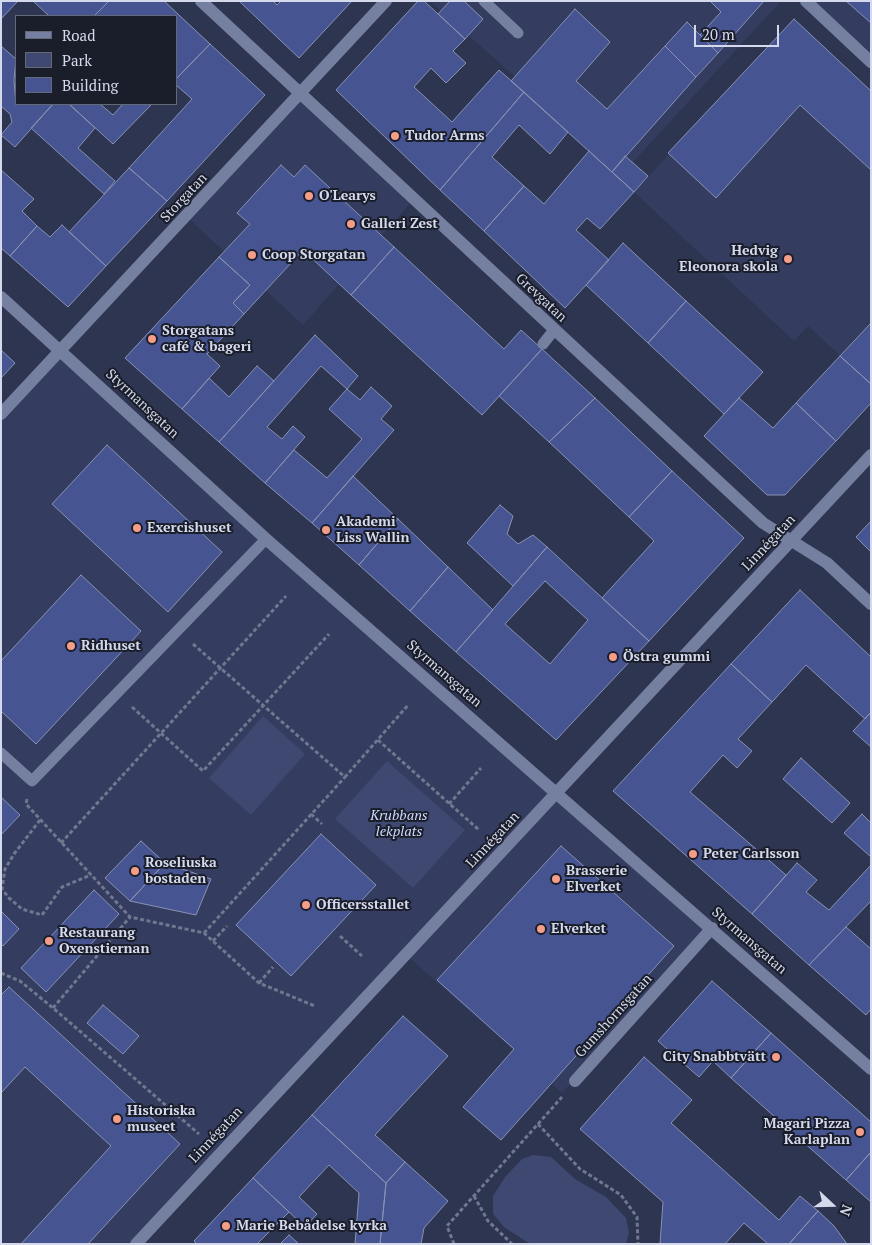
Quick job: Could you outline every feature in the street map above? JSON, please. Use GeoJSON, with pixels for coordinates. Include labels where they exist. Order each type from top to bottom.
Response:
{"type":"FeatureCollection","features":[{"type":"Feature","properties":{"kind":"street","name":"Grevgatan"},"geometry":{"type":"LineString","coordinates":[[201,1],[763,522],[827,563],[871,604]]}},
{"type":"Feature","properties":{"kind":"street","name":"Storgatan"},"geometry":{"type":"LineString","coordinates":[[1,414],[386,1]]}},
{"type":"Feature","properties":{"kind":"street"},"geometry":{"type":"LineString","coordinates":[[806,1],[871,62]]}},
{"type":"Feature","properties":{"kind":"street","name":"Styrmansgatan"},"geometry":{"type":"LineString","coordinates":[[1,297],[266,538],[871,1069]]}},
{"type":"Feature","properties":{"kind":"street","name":"Linnégatan"},"geometry":{"type":"LineString","coordinates":[[136,1244],[871,455]]}},
{"type":"Feature","properties":{"kind":"street","name":"Gumshornsgatan"},"geometry":{"type":"LineString","coordinates":[[575,1081],[712,928]]}},
{"type":"Feature","properties":{"kind":"lane"},"geometry":{"type":"LineString","coordinates":[[484,1],[518,33]]}},
{"type":"Feature","properties":{"kind":"lane"},"geometry":{"type":"LineString","coordinates":[[542,344],[554,330]]}},
{"type":"Feature","properties":{"kind":"lane"},"geometry":{"type":"LineString","coordinates":[[1,754],[32,781],[266,538]]}},
{"type":"Feature","properties":{"kind":"path"},"geometry":{"type":"LineString","coordinates":[[61,842],[286,596]]}},
{"type":"Feature","properties":{"kind":"path"},"geometry":{"type":"LineString","coordinates":[[178,630],[345,777]]}},
{"type":"Feature","properties":{"kind":"path"},"geometry":{"type":"LineString","coordinates":[[116,694],[203,771],[329,634]]}},
{"type":"Feature","properties":{"kind":"path"},"geometry":{"type":"LineString","coordinates":[[204,933],[409,704]]}},
{"type":"Feature","properties":{"kind":"path"},"geometry":{"type":"LineString","coordinates":[[378,740],[479,830]]}},
{"type":"Feature","properties":{"kind":"path"},"geometry":{"type":"LineString","coordinates":[[449,804],[481,768]]}},
{"type":"Feature","properties":{"kind":"path"},"geometry":{"type":"LineString","coordinates":[[32,781],[26,804],[130,917],[204,933],[259,983],[315,1006]]}},
{"type":"Feature","properties":{"kind":"path"},"geometry":{"type":"LineString","coordinates":[[311,814],[322,824]]}},
{"type":"Feature","properties":{"kind":"path"},"geometry":{"type":"LineString","coordinates":[[40,820],[4,869],[2,888],[9,898],[22,909],[42,915],[62,888],[91,875]]}},
{"type":"Feature","properties":{"kind":"path"},"geometry":{"type":"LineString","coordinates":[[53,1008],[130,917]]}},
{"type":"Feature","properties":{"kind":"path"},"geometry":{"type":"LineString","coordinates":[[213,942],[227,926]]}},
{"type":"Feature","properties":{"kind":"path"},"geometry":{"type":"LineString","coordinates":[[340,936],[362,956]]}},
{"type":"Feature","properties":{"kind":"path"},"geometry":{"type":"LineString","coordinates":[[259,983],[273,967]]}},
{"type":"Feature","properties":{"kind":"path"},"geometry":{"type":"LineString","coordinates":[[1,973],[20,981],[199,1134]]}},
{"type":"Feature","properties":{"kind":"path"},"geometry":{"type":"LineString","coordinates":[[454,1244],[447,1226],[575,1081]]}},
{"type":"Feature","properties":{"kind":"path"},"geometry":{"type":"LineString","coordinates":[[538,1124],[580,1169],[620,1195],[637,1217],[638,1244]]}},
{"type":"Feature","properties":{"kind":"path"},"geometry":{"type":"LineString","coordinates":[[474,1196],[488,1221],[512,1244]]}},
{"type":"Feature","properties":{"kind":"shaded area"},"geometry":{"type":"Polygon","coordinates":[[[430,1],[781,1],[623,173],[430,1]]]}},
{"type":"Feature","properties":{"kind":"shaded area"},"geometry":{"type":"Polygon","coordinates":[[[812,1],[871,1],[871,53],[812,1]]]}},
{"type":"Feature","properties":{"kind":"shaded area","name":"Hedvig Eleonora skola"},"geometry":{"type":"Polygon","coordinates":[[[794,19],[871,91],[871,384],[808,326],[794,341],[634,192],[794,19]]]}},
{"type":"Feature","properties":{"kind":"shaded area"},"geometry":{"type":"Polygon","coordinates":[[[299,94],[413,200],[303,325],[188,218],[299,94]]]}},
{"type":"Feature","properties":{"kind":"shaded area"},"geometry":{"type":"Polygon","coordinates":[[[53,351],[707,930],[562,1093],[405,954],[140,1244],[1,1244],[1,407],[53,351]]]}},
{"type":"Feature","properties":{"kind":"green space"},"geometry":{"type":"Polygon","coordinates":[[[263,716],[305,754],[251,815],[209,778],[263,716]]]}},
{"type":"Feature","properties":{"kind":"green space","name":"Krubbans lekplats"},"geometry":{"type":"Polygon","coordinates":[[[387,761],[465,830],[413,888],[335,819],[387,761]]]}},
{"type":"Feature","properties":{"kind":"green space"},"geometry":{"type":"Polygon","coordinates":[[[533,1155],[551,1157],[575,1179],[606,1197],[626,1218],[629,1233],[626,1244],[530,1244],[504,1227],[493,1214],[493,1196],[505,1177],[522,1159],[533,1155]]]}},
{"type":"Feature","properties":{"kind":"building"},"geometry":{"type":"Polygon","coordinates":[[[1,1],[18,1],[1,19],[1,1]]]}},
{"type":"Feature","properties":{"kind":"building"},"geometry":{"type":"Polygon","coordinates":[[[33,1],[109,1],[95,15],[48,15],[33,1]]]}},
{"type":"Feature","properties":{"kind":"building"},"geometry":{"type":"Polygon","coordinates":[[[109,1],[164,1],[210,44],[178,77],[178,15],[95,15],[109,1]]]}},
{"type":"Feature","properties":{"kind":"building"},"geometry":{"type":"Polygon","coordinates":[[[239,1],[273,1],[277,5],[281,1],[352,1],[299,58],[239,1]]]}},
{"type":"Feature","properties":{"kind":"building"},"geometry":{"type":"Polygon","coordinates":[[[418,1],[424,1],[465,39],[453,51],[466,63],[446,83],[431,68],[414,87],[452,122],[499,70],[524,92],[440,190],[336,90],[418,1]]]}},
{"type":"Feature","properties":{"kind":"building"},"geometry":{"type":"Polygon","coordinates":[[[450,1],[464,1],[483,19],[465,39],[438,14],[450,1]]]}},
{"type":"Feature","properties":{"kind":"building"},"geometry":{"type":"Polygon","coordinates":[[[710,1],[764,1],[718,53],[700,35],[721,12],[710,1]]]}},
{"type":"Feature","properties":{"kind":"building"},"geometry":{"type":"Polygon","coordinates":[[[846,1],[871,1],[871,23],[846,1]]]}},
{"type":"Feature","properties":{"kind":"building"},"geometry":{"type":"Polygon","coordinates":[[[575,9],[610,42],[576,81],[607,109],[665,46],[696,77],[612,172],[511,81],[575,9]]]}},
{"type":"Feature","properties":{"kind":"building"},"geometry":{"type":"Polygon","coordinates":[[[794,19],[871,91],[871,170],[800,105],[716,198],[668,153],[794,19]]]}},
{"type":"Feature","properties":{"kind":"building"},"geometry":{"type":"Polygon","coordinates":[[[687,22],[718,53],[696,77],[665,46],[687,22]]]}},
{"type":"Feature","properties":{"kind":"building"},"geometry":{"type":"Polygon","coordinates":[[[210,44],[265,95],[167,201],[129,168],[192,99],[178,87],[178,77],[210,44]]]}},
{"type":"Feature","properties":{"kind":"building"},"geometry":{"type":"Polygon","coordinates":[[[1,46],[15,58],[15,105],[52,105],[15,147],[1,135],[12,122],[10,114],[1,106],[1,46]]]}},
{"type":"Feature","properties":{"kind":"building"},"geometry":{"type":"Polygon","coordinates":[[[524,92],[568,132],[550,154],[519,125],[492,157],[524,186],[484,231],[440,190],[524,92]]]}},
{"type":"Feature","properties":{"kind":"building"},"geometry":{"type":"Polygon","coordinates":[[[52,105],[70,105],[95,128],[78,148],[115,181],[104,194],[31,128],[52,105]]]}},
{"type":"Feature","properties":{"kind":"building"},"geometry":{"type":"Polygon","coordinates":[[[70,105],[101,105],[113,115],[122,105],[151,105],[113,144],[70,105]]]}},
{"type":"Feature","properties":{"kind":"building"},"geometry":{"type":"Polygon","coordinates":[[[589,151],[634,192],[600,229],[587,218],[576,230],[609,260],[565,308],[484,231],[524,186],[544,204],[589,151]]]}},
{"type":"Feature","properties":{"kind":"building"},"geometry":{"type":"Polygon","coordinates":[[[625,156],[648,176],[634,192],[612,172],[625,156]]]}},
{"type":"Feature","properties":{"kind":"building"},"geometry":{"type":"Polygon","coordinates":[[[281,165],[294,177],[305,165],[394,247],[351,295],[303,250],[244,314],[233,303],[250,285],[219,257],[250,224],[237,213],[281,165]]]}},
{"type":"Feature","properties":{"kind":"building"},"geometry":{"type":"Polygon","coordinates":[[[129,168],[167,201],[106,266],[69,232],[129,168]]]}},
{"type":"Feature","properties":{"kind":"building"},"geometry":{"type":"Polygon","coordinates":[[[1,170],[34,199],[22,211],[37,226],[10,256],[1,248],[1,170]]]}},
{"type":"Feature","properties":{"kind":"building"},"geometry":{"type":"Polygon","coordinates":[[[62,225],[106,266],[68,307],[10,256],[37,226],[50,237],[62,225]]]}},
{"type":"Feature","properties":{"kind":"building"},"geometry":{"type":"Polygon","coordinates":[[[623,243],[686,301],[648,343],[586,285],[623,243]]]}},
{"type":"Feature","properties":{"kind":"building"},"geometry":{"type":"Polygon","coordinates":[[[394,247],[504,349],[521,330],[542,349],[482,415],[351,295],[394,247]]]}},
{"type":"Feature","properties":{"kind":"building"},"geometry":{"type":"Polygon","coordinates":[[[219,257],[250,285],[233,303],[244,314],[207,354],[220,366],[182,409],[125,358],[219,257]]]}},
{"type":"Feature","properties":{"kind":"building"},"geometry":{"type":"Polygon","coordinates":[[[686,301],[763,372],[724,414],[648,343],[686,301]]]}},
{"type":"Feature","properties":{"kind":"building"},"geometry":{"type":"Polygon","coordinates":[[[871,323],[871,384],[840,356],[871,323]]]}},
{"type":"Feature","properties":{"kind":"building"},"geometry":{"type":"Polygon","coordinates":[[[315,335],[358,376],[347,389],[321,366],[267,427],[282,439],[293,426],[305,437],[265,483],[219,442],[315,335]]]}},
{"type":"Feature","properties":{"kind":"building"},"geometry":{"type":"Polygon","coordinates":[[[542,349],[595,398],[549,442],[499,396],[542,349]]]}},
{"type":"Feature","properties":{"kind":"building"},"geometry":{"type":"Polygon","coordinates":[[[1,350],[15,363],[1,378],[1,350]]]}},
{"type":"Feature","properties":{"kind":"building"},"geometry":{"type":"Polygon","coordinates":[[[840,356],[871,384],[871,403],[836,441],[796,403],[840,356]]]}},
{"type":"Feature","properties":{"kind":"building"},"geometry":{"type":"Polygon","coordinates":[[[257,366],[274,381],[219,442],[182,409],[209,378],[229,397],[257,366]]]}},
{"type":"Feature","properties":{"kind":"building"},"geometry":{"type":"Polygon","coordinates":[[[371,387],[392,406],[381,419],[394,430],[312,523],[265,483],[294,450],[327,478],[362,439],[329,409],[347,389],[360,400],[371,387]]]}},
{"type":"Feature","properties":{"kind":"building"},"geometry":{"type":"Polygon","coordinates":[[[595,398],[672,471],[629,517],[549,442],[595,398]]]}},
{"type":"Feature","properties":{"kind":"building"},"geometry":{"type":"Polygon","coordinates":[[[739,398],[773,428],[796,403],[836,441],[785,495],[767,495],[704,436],[739,398]]]}},
{"type":"Feature","properties":{"kind":"building","name":"Exercishuset"},"geometry":{"type":"Polygon","coordinates":[[[107,445],[222,552],[168,612],[52,504],[107,445]]]}},
{"type":"Feature","properties":{"kind":"building"},"geometry":{"type":"Polygon","coordinates":[[[672,471],[744,538],[649,641],[602,598],[654,541],[629,517],[672,471]]]}},
{"type":"Feature","properties":{"kind":"building"},"geometry":{"type":"Polygon","coordinates":[[[353,476],[398,519],[359,565],[312,523],[353,476]]]}},
{"type":"Feature","properties":{"kind":"building"},"geometry":{"type":"Polygon","coordinates":[[[500,505],[513,516],[507,534],[518,544],[533,535],[547,547],[513,586],[467,543],[500,505]]]}},
{"type":"Feature","properties":{"kind":"building"},"geometry":{"type":"Polygon","coordinates":[[[398,519],[448,567],[410,611],[359,565],[398,519]]]}},
{"type":"Feature","properties":{"kind":"building"},"geometry":{"type":"Polygon","coordinates":[[[871,521],[871,552],[856,537],[871,521]]]}},
{"type":"Feature","properties":{"kind":"building"},"geometry":{"type":"Polygon","coordinates":[[[547,547],[649,641],[556,740],[456,652],[547,547]],[[545,581],[505,624],[550,664],[588,620],[545,581]]]}},
{"type":"Feature","properties":{"kind":"building"},"geometry":{"type":"Polygon","coordinates":[[[448,567],[493,610],[456,652],[410,611],[448,567]]]}},
{"type":"Feature","properties":{"kind":"building","name":"Ridhuset"},"geometry":{"type":"Polygon","coordinates":[[[81,575],[141,631],[36,744],[1,711],[1,661],[81,575]]]}},
{"type":"Feature","properties":{"kind":"building"},"geometry":{"type":"Polygon","coordinates":[[[800,590],[871,657],[871,712],[865,719],[806,665],[772,702],[731,664],[800,590]]]}},
{"type":"Feature","properties":{"kind":"building"},"geometry":{"type":"Polygon","coordinates":[[[731,664],[772,702],[738,739],[752,751],[737,768],[723,755],[690,792],[786,875],[752,914],[613,791],[731,664]]]}},
{"type":"Feature","properties":{"kind":"building"},"geometry":{"type":"Polygon","coordinates":[[[871,712],[871,747],[853,731],[871,712]]]}},
{"type":"Feature","properties":{"kind":"building"},"geometry":{"type":"Polygon","coordinates":[[[801,758],[850,803],[832,823],[783,779],[801,758]]]}},
{"type":"Feature","properties":{"kind":"building"},"geometry":{"type":"Polygon","coordinates":[[[1,797],[20,815],[1,835],[1,797]]]}},
{"type":"Feature","properties":{"kind":"building"},"geometry":{"type":"Polygon","coordinates":[[[862,814],[871,823],[871,857],[844,833],[862,814]]]}},
{"type":"Feature","properties":{"kind":"building","name":"Officersstallet"},"geometry":{"type":"Polygon","coordinates":[[[321,834],[376,885],[291,976],[236,925],[321,834]]]}},
{"type":"Feature","properties":{"kind":"building","name":"Roseliuska bostaden"},"geometry":{"type":"Polygon","coordinates":[[[141,841],[165,863],[130,901],[105,878],[141,841]]]}},
{"type":"Feature","properties":{"kind":"building"},"geometry":{"type":"Polygon","coordinates":[[[561,846],[674,946],[501,1140],[463,1107],[514,1049],[437,980],[561,846]]]}},
{"type":"Feature","properties":{"kind":"building"},"geometry":{"type":"Polygon","coordinates":[[[165,863],[211,879],[196,915],[130,901],[165,863]]]}},
{"type":"Feature","properties":{"kind":"building"},"geometry":{"type":"Polygon","coordinates":[[[797,863],[817,880],[806,892],[829,910],[871,865],[871,901],[809,965],[752,914],[797,863]]]}},
{"type":"Feature","properties":{"kind":"building"},"geometry":{"type":"Polygon","coordinates":[[[94,890],[119,914],[46,992],[21,968],[94,890]]]}},
{"type":"Feature","properties":{"kind":"building"},"geometry":{"type":"Polygon","coordinates":[[[1,911],[19,929],[3,946],[1,944],[1,911]]]}},
{"type":"Feature","properties":{"kind":"building"},"geometry":{"type":"Polygon","coordinates":[[[846,927],[871,949],[871,1009],[866,1015],[809,965],[846,927]]]}},
{"type":"Feature","properties":{"kind":"building"},"geometry":{"type":"Polygon","coordinates":[[[712,981],[771,1033],[731,1078],[713,1061],[699,1077],[658,1041],[712,981]]]}},
{"type":"Feature","properties":{"kind":"building","name":"Historiska museet"},"geometry":{"type":"Polygon","coordinates":[[[9,987],[180,1144],[88,1244],[21,1244],[111,1146],[25,1067],[1,1093],[1,995],[9,987]]]}},
{"type":"Feature","properties":{"kind":"building"},"geometry":{"type":"Polygon","coordinates":[[[103,1005],[139,1036],[123,1054],[87,1023],[103,1005]]]}},
{"type":"Feature","properties":{"kind":"building"},"geometry":{"type":"Polygon","coordinates":[[[403,1016],[448,1056],[375,1135],[405,1162],[386,1183],[312,1115],[403,1016]]]}},
{"type":"Feature","properties":{"kind":"building"},"geometry":{"type":"Polygon","coordinates":[[[771,1033],[871,1122],[871,1152],[846,1180],[731,1078],[771,1033]]]}},
{"type":"Feature","properties":{"kind":"building"},"geometry":{"type":"Polygon","coordinates":[[[644,1057],[692,1100],[671,1123],[779,1220],[800,1196],[818,1211],[789,1244],[768,1244],[744,1223],[725,1244],[660,1244],[663,1202],[580,1129],[644,1057]]]}},
{"type":"Feature","properties":{"kind":"building"},"geometry":{"type":"Polygon","coordinates":[[[312,1115],[386,1183],[380,1244],[355,1244],[359,1193],[329,1165],[299,1197],[317,1214],[305,1227],[253,1178],[312,1115]]]}},
{"type":"Feature","properties":{"kind":"building"},"geometry":{"type":"Polygon","coordinates":[[[871,1152],[871,1202],[846,1180],[871,1152]]]}},
{"type":"Feature","properties":{"kind":"building"},"geometry":{"type":"Polygon","coordinates":[[[405,1162],[448,1201],[424,1228],[421,1244],[380,1244],[386,1183],[405,1162]]]}},
{"type":"Feature","properties":{"kind":"building"},"geometry":{"type":"Polygon","coordinates":[[[253,1178],[289,1212],[257,1244],[197,1244],[194,1241],[253,1178]]]}},
{"type":"Feature","properties":{"kind":"building"},"geometry":{"type":"Polygon","coordinates":[[[818,1211],[834,1226],[847,1244],[789,1244],[818,1211]]]}},
{"type":"Feature","properties":{"kind":"building"},"geometry":{"type":"Polygon","coordinates":[[[289,1235],[299,1244],[280,1244],[289,1235]]]}},
{"type":"Feature","properties":{"kind":"place","name":"Tudor Arms"},"geometry":{"type":"Point","coordinates":[395,136]}},
{"type":"Feature","properties":{"kind":"place","name":"O'Learys"},"geometry":{"type":"Point","coordinates":[309,196]}},
{"type":"Feature","properties":{"kind":"place","name":"Galleri Zest"},"geometry":{"type":"Point","coordinates":[351,224]}},
{"type":"Feature","properties":{"kind":"place","name":"Coop Storgatan"},"geometry":{"type":"Point","coordinates":[252,255]}},
{"type":"Feature","properties":{"kind":"place","name":"Hedvig Eleonora skola"},"geometry":{"type":"Point","coordinates":[788,259]}},
{"type":"Feature","properties":{"kind":"place","name":"Storgatans café & bageri"},"geometry":{"type":"Point","coordinates":[152,339]}},
{"type":"Feature","properties":{"kind":"place","name":"Exercishuset"},"geometry":{"type":"Point","coordinates":[137,528]}},
{"type":"Feature","properties":{"kind":"place","name":"Akademi Liss Wallin"},"geometry":{"type":"Point","coordinates":[326,530]}},
{"type":"Feature","properties":{"kind":"place","name":"Ridhuset"},"geometry":{"type":"Point","coordinates":[71,646]}},
{"type":"Feature","properties":{"kind":"place","name":"Östra gummi"},"geometry":{"type":"Point","coordinates":[613,657]}},
{"type":"Feature","properties":{"kind":"place","name":"Peter Carlsson"},"geometry":{"type":"Point","coordinates":[693,854]}},
{"type":"Feature","properties":{"kind":"place","name":"Roseliuska bostaden"},"geometry":{"type":"Point","coordinates":[135,871]}},
{"type":"Feature","properties":{"kind":"place","name":"Brasserie Elverket"},"geometry":{"type":"Point","coordinates":[556,879]}},
{"type":"Feature","properties":{"kind":"place","name":"Officersstallet"},"geometry":{"type":"Point","coordinates":[306,905]}},
{"type":"Feature","properties":{"kind":"place","name":"Elverket"},"geometry":{"type":"Point","coordinates":[541,929]}},
{"type":"Feature","properties":{"kind":"place","name":"Restaurang Oxenstiernan"},"geometry":{"type":"Point","coordinates":[49,941]}},
{"type":"Feature","properties":{"kind":"place","name":"City Snabbtvätt"},"geometry":{"type":"Point","coordinates":[776,1057]}},
{"type":"Feature","properties":{"kind":"place","name":"Historiska museet"},"geometry":{"type":"Point","coordinates":[117,1119]}},
{"type":"Feature","properties":{"kind":"place","name":"Magari Pizza Karlaplan"},"geometry":{"type":"Point","coordinates":[860,1132]}},
{"type":"Feature","properties":{"kind":"place","name":"Marie Bebådelse kyrka"},"geometry":{"type":"Point","coordinates":[226,1226]}}]}
